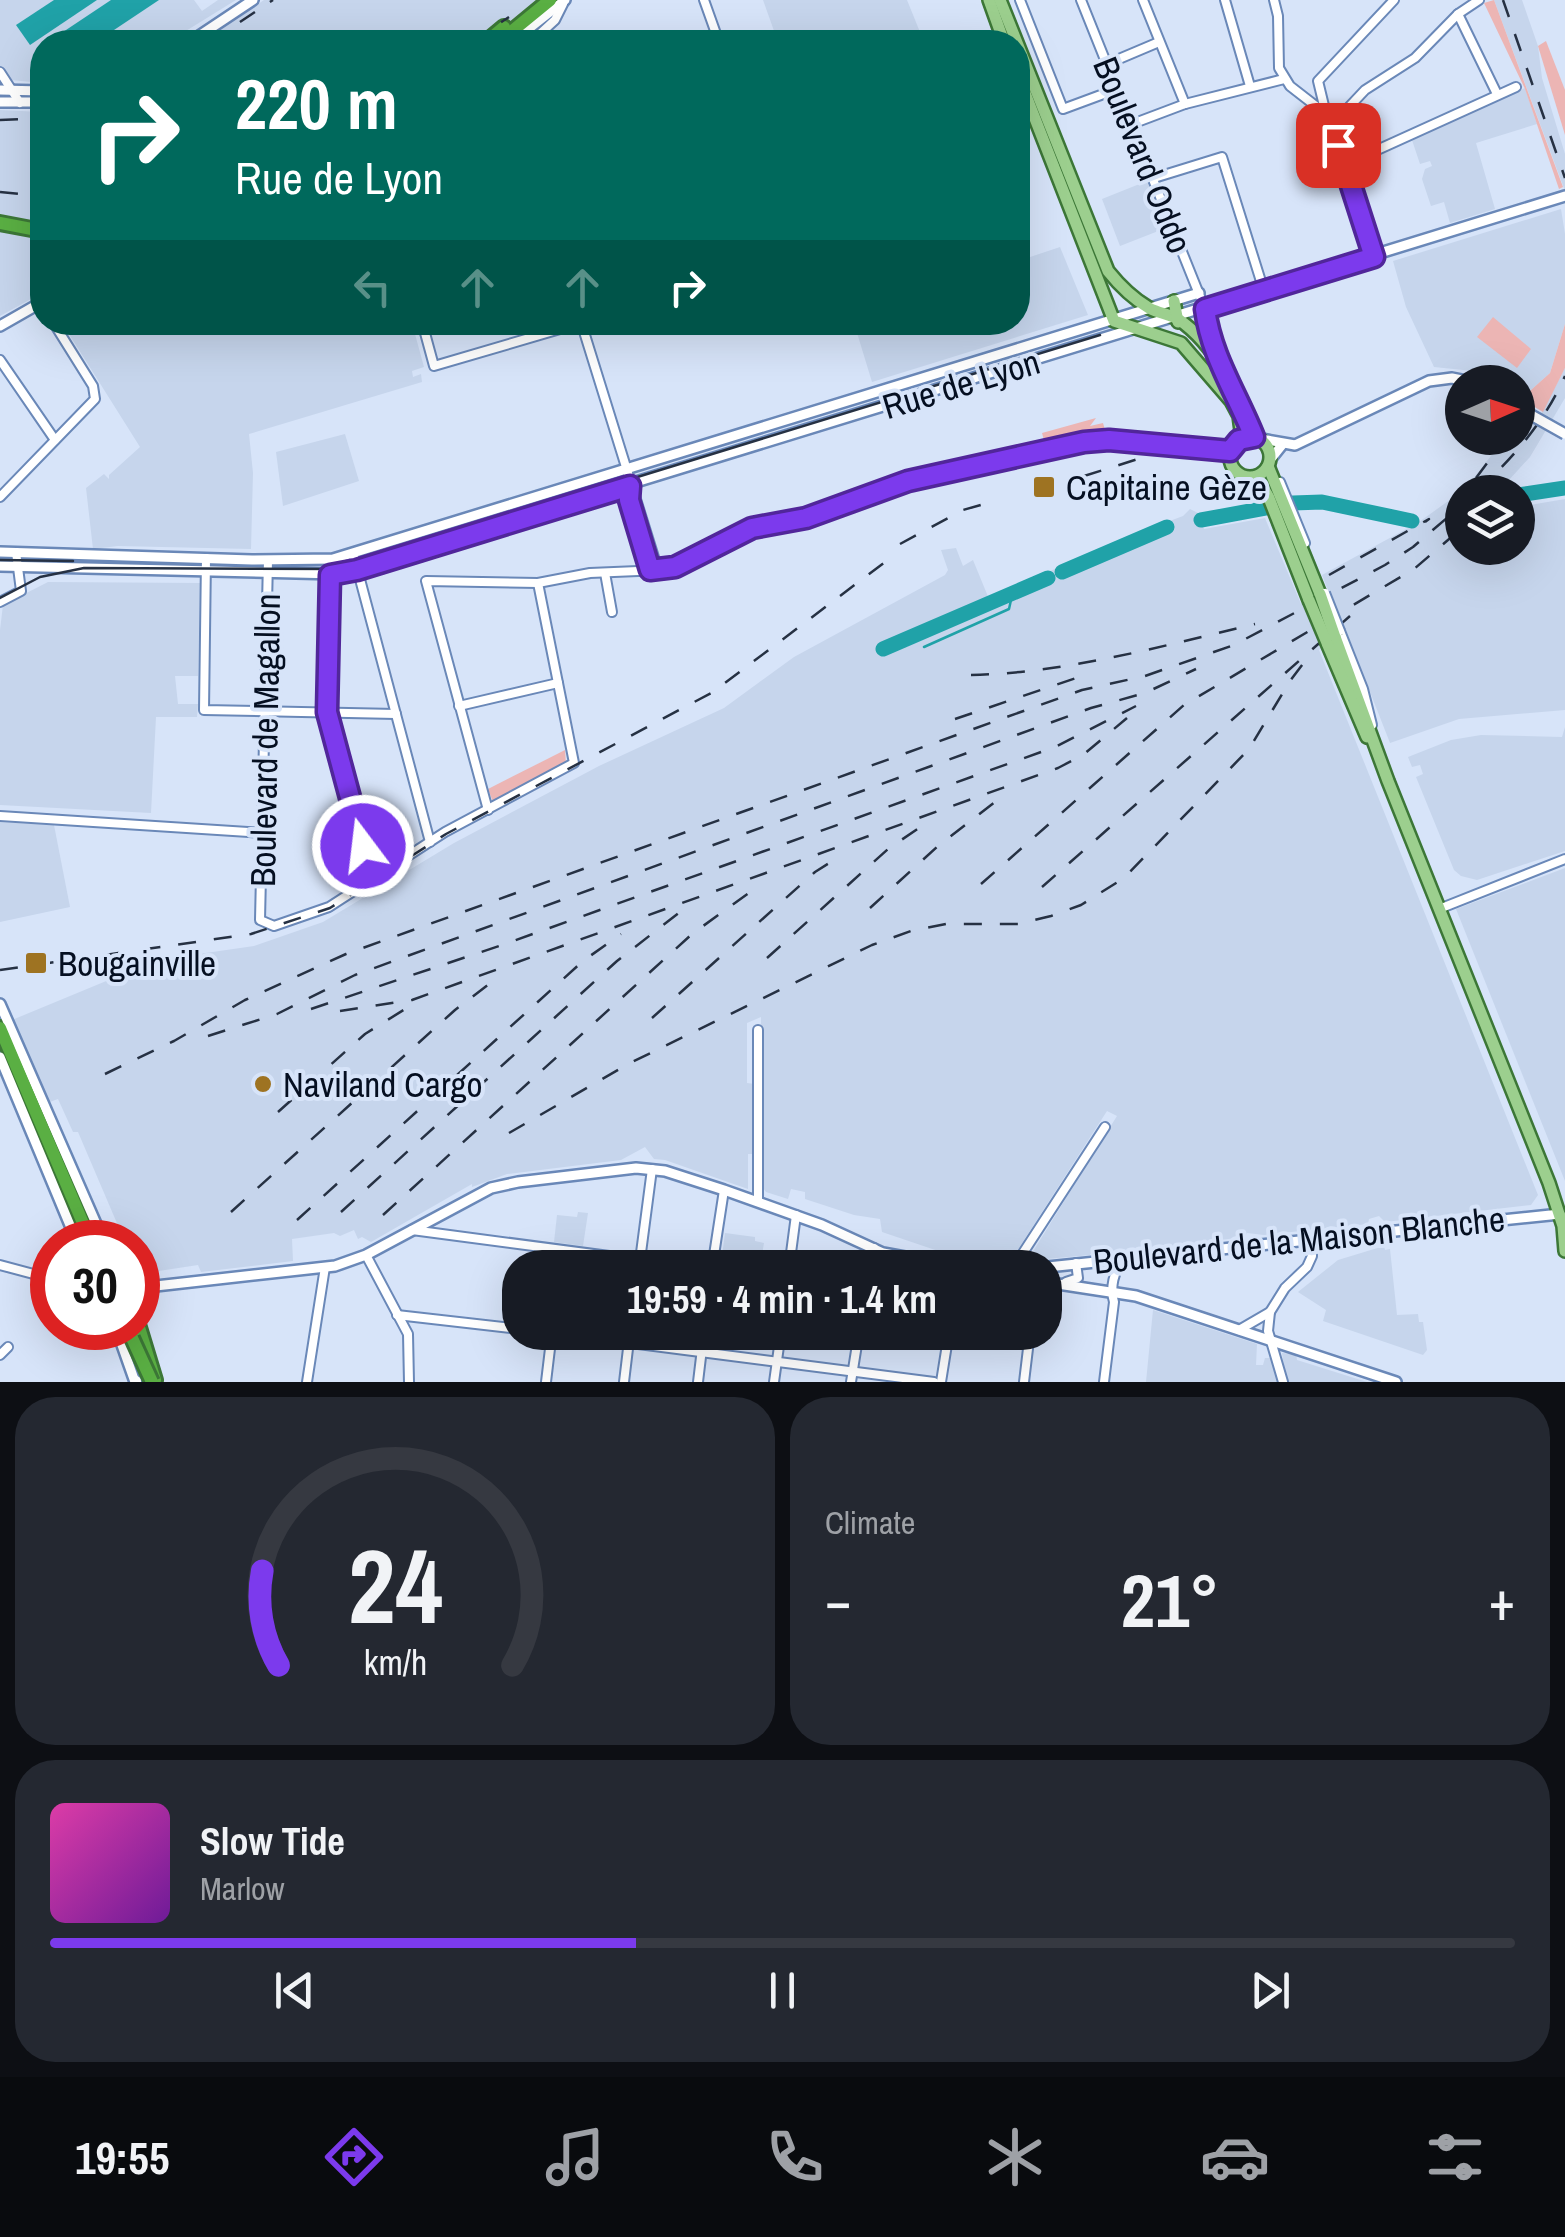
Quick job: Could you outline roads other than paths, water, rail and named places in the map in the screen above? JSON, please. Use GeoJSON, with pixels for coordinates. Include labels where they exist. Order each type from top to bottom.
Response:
{"type":"FeatureCollection","features":[{"type":"Feature","properties":{"kind":"highway"},"geometry":{"type":"LineString","coordinates":[[500,30],[536,0]]}},
{"type":"Feature","properties":{"kind":"highway"},"geometry":{"type":"LineString","coordinates":[[514,30],[550,0]]}},
{"type":"Feature","properties":{"kind":"highway"},"geometry":{"type":"LineString","coordinates":[[0,223],[30,229]]}},
{"type":"Feature","properties":{"kind":"highway"},"geometry":{"type":"LineString","coordinates":[[0,232],[30,238]]}},
{"type":"Feature","properties":{"kind":"highway"},"geometry":{"type":"LineString","coordinates":[[0,1028],[82,1220]]}},
{"type":"Feature","properties":{"kind":"highway"},"geometry":{"type":"LineString","coordinates":[[141,1350],[151,1382]]}},
{"type":"Feature","properties":{"kind":"main road"},"geometry":{"type":"LineString","coordinates":[[989,0],[1000,30]]}},
{"type":"Feature","properties":{"kind":"main road"},"geometry":{"type":"LineString","coordinates":[[1000,0],[1012,30]]}},
{"type":"Feature","properties":{"kind":"main road"},"geometry":{"type":"LineString","coordinates":[[1030,75],[1108,271],[1122,290],[1150,309],[1176,318],[1217,360],[1237,393],[1251,438]]}},
{"type":"Feature","properties":{"kind":"main road"},"geometry":{"type":"LineString","coordinates":[[1030,106],[1114,321],[1181,343],[1232,401],[1251,438],[1268,447],[1279,496],[1334,637],[1359,723],[1380,758],[1563,1214],[1565,1251]]}},
{"type":"Feature","properties":{"kind":"main road"},"geometry":{"type":"LineString","coordinates":[[1174,301],[1176,318],[1194,358]]}},
{"type":"Feature","properties":{"kind":"main road"},"geometry":{"type":"LineString","coordinates":[[1251,438],[1230,451],[1230,462],[1236,472],[1245,477],[1256,476],[1270,467]]}},
{"type":"Feature","properties":{"kind":"main road"},"geometry":{"type":"LineString","coordinates":[[1256,476],[1279,496]]}},
{"type":"Feature","properties":{"kind":"main road"},"geometry":{"type":"LineString","coordinates":[[1549,1183],[1565,1195]]}},
{"type":"Feature","properties":{"kind":"street"},"geometry":{"type":"LineString","coordinates":[[208,30],[253,0]]}},
{"type":"Feature","properties":{"kind":"street"},"geometry":{"type":"LineString","coordinates":[[527,30],[565,0]]}},
{"type":"Feature","properties":{"kind":"street"},"geometry":{"type":"LineString","coordinates":[[544,30],[555,20],[565,0]]}},
{"type":"Feature","properties":{"kind":"street"},"geometry":{"type":"LineString","coordinates":[[704,0],[715,30]]}},
{"type":"Feature","properties":{"kind":"street"},"geometry":{"type":"LineString","coordinates":[[1020,0],[1063,109],[1117,89]]}},
{"type":"Feature","properties":{"kind":"street","name":"Boulevard Oddo"},"geometry":{"type":"LineString","coordinates":[[1081,0],[1205,309],[1217,360]]}},
{"type":"Feature","properties":{"kind":"street"},"geometry":{"type":"LineString","coordinates":[[1143,0],[1185,104]]}},
{"type":"Feature","properties":{"kind":"street"},"geometry":{"type":"LineString","coordinates":[[1225,0],[1250,86]]}},
{"type":"Feature","properties":{"kind":"street"},"geometry":{"type":"LineString","coordinates":[[1274,0],[1278,60],[1284,78],[1326,114]]}},
{"type":"Feature","properties":{"kind":"street"},"geometry":{"type":"LineString","coordinates":[[1374,257],[1318,81],[1394,0]]}},
{"type":"Feature","properties":{"kind":"street"},"geometry":{"type":"LineString","coordinates":[[1332,125],[1366,90],[1415,58],[1458,14],[1478,0]]}},
{"type":"Feature","properties":{"kind":"street"},"geometry":{"type":"LineString","coordinates":[[1458,14],[1497,94]]}},
{"type":"Feature","properties":{"kind":"street"},"geometry":{"type":"LineString","coordinates":[[1107,64],[1159,42]]}},
{"type":"Feature","properties":{"kind":"street"},"geometry":{"type":"LineString","coordinates":[[0,72],[20,103]]}},
{"type":"Feature","properties":{"kind":"street"},"geometry":{"type":"LineString","coordinates":[[1132,124],[1185,104],[1284,78]]}},
{"type":"Feature","properties":{"kind":"street"},"geometry":{"type":"LineString","coordinates":[[1344,165],[1516,87]]}},
{"type":"Feature","properties":{"kind":"street"},"geometry":{"type":"LineString","coordinates":[[0,90],[30,91]]}},
{"type":"Feature","properties":{"kind":"street"},"geometry":{"type":"LineString","coordinates":[[0,102],[30,103]]}},
{"type":"Feature","properties":{"kind":"street"},"geometry":{"type":"LineString","coordinates":[[1154,178],[1222,157],[1264,291]]}},
{"type":"Feature","properties":{"kind":"street","name":"Rue de Lyon"},"geometry":{"type":"LineString","coordinates":[[0,566],[330,575],[357,570],[1563,196]]}},
{"type":"Feature","properties":{"kind":"street","name":"Rue de Lyon"},"geometry":{"type":"LineString","coordinates":[[0,552],[333,559],[1199,294]]}},
{"type":"Feature","properties":{"kind":"street"},"geometry":{"type":"LineString","coordinates":[[0,326],[30,310]]}},
{"type":"Feature","properties":{"kind":"street"},"geometry":{"type":"LineString","coordinates":[[0,496],[92,403],[95,393],[61,335]]}},
{"type":"Feature","properties":{"kind":"street"},"geometry":{"type":"LineString","coordinates":[[426,335],[434,366],[541,335]]}},
{"type":"Feature","properties":{"kind":"street"},"geometry":{"type":"LineString","coordinates":[[586,335],[654,570]]}},
{"type":"Feature","properties":{"kind":"street"},"geometry":{"type":"LineString","coordinates":[[0,360],[55,440]]}},
{"type":"Feature","properties":{"kind":"street"},"geometry":{"type":"LineString","coordinates":[[1251,438],[1282,445],[1306,441],[1429,381],[1445,379]]}},
{"type":"Feature","properties":{"kind":"street"},"geometry":{"type":"LineString","coordinates":[[1535,417],[1565,434]]}},
{"type":"Feature","properties":{"kind":"street"},"geometry":{"type":"LineString","coordinates":[[488,810],[426,581],[538,583],[675,567],[752,528],[806,518],[908,481],[1084,442],[1109,440],[1230,451]]}},
{"type":"Feature","properties":{"kind":"street"},"geometry":{"type":"LineString","coordinates":[[1270,467],[1282,445]]}},
{"type":"Feature","properties":{"kind":"street"},"geometry":{"type":"LineString","coordinates":[[0,602],[21,591],[16,552]]}},
{"type":"Feature","properties":{"kind":"street"},"geometry":{"type":"LineString","coordinates":[[352,553],[430,842]]}},
{"type":"Feature","properties":{"kind":"street"},"geometry":{"type":"LineString","coordinates":[[206,558],[204,710],[396,714]]}},
{"type":"Feature","properties":{"kind":"street","name":"Boulevard de Magallon"},"geometry":{"type":"LineString","coordinates":[[268,560],[260,920],[274,926],[328,907],[372,879]]}},
{"type":"Feature","properties":{"kind":"street"},"geometry":{"type":"LineString","coordinates":[[604,573],[612,612]]}},
{"type":"Feature","properties":{"kind":"street"},"geometry":{"type":"LineString","coordinates":[[330,575],[327,712],[372,879],[430,842],[574,764],[538,583]]}},
{"type":"Feature","properties":{"kind":"street"},"geometry":{"type":"LineString","coordinates":[[459,706],[558,684]]}},
{"type":"Feature","properties":{"kind":"street"},"geometry":{"type":"LineString","coordinates":[[0,816],[262,833]]}},
{"type":"Feature","properties":{"kind":"street"},"geometry":{"type":"LineString","coordinates":[[1439,909],[1565,859]]}},
{"type":"Feature","properties":{"kind":"street"},"geometry":{"type":"LineString","coordinates":[[0,1004],[94,1220]]}},
{"type":"Feature","properties":{"kind":"street"},"geometry":{"type":"LineString","coordinates":[[758,1030],[758,1202]]}},
{"type":"Feature","properties":{"kind":"street"},"geometry":{"type":"LineString","coordinates":[[0,1058],[69,1220]]}},
{"type":"Feature","properties":{"kind":"street"},"geometry":{"type":"LineString","coordinates":[[1025,1250],[1104,1127]]}},
{"type":"Feature","properties":{"kind":"street"},"geometry":{"type":"LineString","coordinates":[[160,1286],[325,1268],[366,1255],[491,1188],[636,1168],[724,1190],[878,1250]]}},
{"type":"Feature","properties":{"kind":"street"},"geometry":{"type":"LineString","coordinates":[[642,1250],[652,1169]]}},
{"type":"Feature","properties":{"kind":"street"},"geometry":{"type":"LineString","coordinates":[[715,1250],[724,1190]]}},
{"type":"Feature","properties":{"kind":"street","name":"Boulevard de la Maison Blanche"},"geometry":{"type":"LineString","coordinates":[[1062,1265],[1563,1214]]}},
{"type":"Feature","properties":{"kind":"street"},"geometry":{"type":"LineString","coordinates":[[791,1250],[796,1215]]}},
{"type":"Feature","properties":{"kind":"street"},"geometry":{"type":"LineString","coordinates":[[412,1230],[561,1250]]}},
{"type":"Feature","properties":{"kind":"street"},"geometry":{"type":"LineString","coordinates":[[1283,1382],[1270,1340],[1270,1312],[1285,1288],[1310,1262],[1310,1240]]}},
{"type":"Feature","properties":{"kind":"street"},"geometry":{"type":"LineString","coordinates":[[366,1255],[408,1334],[409,1382]]}},
{"type":"Feature","properties":{"kind":"street"},"geometry":{"type":"LineString","coordinates":[[1104,1382],[1112,1294],[1115,1276],[1124,1260]]}},
{"type":"Feature","properties":{"kind":"street"},"geometry":{"type":"LineString","coordinates":[[0,1264],[30,1273]]}},
{"type":"Feature","properties":{"kind":"street"},"geometry":{"type":"LineString","coordinates":[[1062,1266],[1070,1264],[1078,1278],[1062,1282]]}},
{"type":"Feature","properties":{"kind":"street"},"geometry":{"type":"LineString","coordinates":[[307,1382],[325,1268]]}},
{"type":"Feature","properties":{"kind":"street"},"geometry":{"type":"LineString","coordinates":[[1115,1276],[1130,1294]]}},
{"type":"Feature","properties":{"kind":"street"},"geometry":{"type":"LineString","coordinates":[[1062,1285],[1130,1294],[1396,1382]]}},
{"type":"Feature","properties":{"kind":"street"},"geometry":{"type":"LineString","coordinates":[[1239,1330],[1270,1312]]}},
{"type":"Feature","properties":{"kind":"street"},"geometry":{"type":"LineString","coordinates":[[397,1315],[502,1328]]}},
{"type":"Feature","properties":{"kind":"street"},"geometry":{"type":"LineString","coordinates":[[0,1355],[8,1347]]}},
{"type":"Feature","properties":{"kind":"street"},"geometry":{"type":"LineString","coordinates":[[124,1350],[135,1379]]}},
{"type":"Feature","properties":{"kind":"street"},"geometry":{"type":"LineString","coordinates":[[143,1350],[151,1382]]}},
{"type":"Feature","properties":{"kind":"street"},"geometry":{"type":"LineString","coordinates":[[546,1382],[549,1350]]}},
{"type":"Feature","properties":{"kind":"street"},"geometry":{"type":"LineString","coordinates":[[624,1382],[628,1350]]}},
{"type":"Feature","properties":{"kind":"street"},"geometry":{"type":"LineString","coordinates":[[686,1350],[938,1382],[945,1350]]}},
{"type":"Feature","properties":{"kind":"street"},"geometry":{"type":"LineString","coordinates":[[774,1382],[778,1350]]}},
{"type":"Feature","properties":{"kind":"street"},"geometry":{"type":"LineString","coordinates":[[851,1382],[857,1350]]}},
{"type":"Feature","properties":{"kind":"street"},"geometry":{"type":"LineString","coordinates":[[1024,1382],[1028,1350]]}},
{"type":"Feature","properties":{"kind":"street"},"geometry":{"type":"LineString","coordinates":[[698,1382],[702,1352]]}},
{"type":"Feature","properties":{"kind":"waterway"},"geometry":{"type":"LineString","coordinates":[[1535,492],[1565,488]]}},
{"type":"Feature","properties":{"kind":"waterway"},"geometry":{"type":"LineString","coordinates":[[1201,520],[1293,503],[1322,502],[1412,521]]}},
{"type":"Feature","properties":{"kind":"waterway"},"geometry":{"type":"LineString","coordinates":[[1062,572],[1167,527]]}},
{"type":"Feature","properties":{"kind":"waterway"},"geometry":{"type":"LineString","coordinates":[[883,649],[1048,578]]}},
{"type":"Feature","properties":{"kind":"waterway"},"geometry":{"type":"LineString","coordinates":[[924,647],[1009,609],[1011,600],[1022,590]]}},
{"type":"Feature","properties":{"kind":"tram line"},"geometry":{"type":"LineString","coordinates":[[0,598],[40,577],[84,568],[338,569],[1100,335]]}},
{"type":"Feature","properties":{"kind":"tram line"},"geometry":{"type":"LineString","coordinates":[[0,560],[73,561]]}},
{"type":"Feature","properties":{"kind":"railway"},"geometry":{"type":"LineString","coordinates":[[228,30],[273,0]]}},
{"type":"Feature","properties":{"kind":"railway"},"geometry":{"type":"LineString","coordinates":[[1503,0],[1565,178]]}},
{"type":"Feature","properties":{"kind":"railway"},"geometry":{"type":"LineString","coordinates":[[489,30],[509,17]]}},
{"type":"Feature","properties":{"kind":"railway"},"geometry":{"type":"LineString","coordinates":[[0,120],[30,119]]}},
{"type":"Feature","properties":{"kind":"railway"},"geometry":{"type":"LineString","coordinates":[[0,192],[30,195]]}},
{"type":"Feature","properties":{"kind":"railway"},"geometry":{"type":"LineString","coordinates":[[1494,475],[1526,439],[1565,376]]}},
{"type":"Feature","properties":{"kind":"railway"},"geometry":{"type":"LineString","coordinates":[[1478,475],[1493,455]]}},
{"type":"Feature","properties":{"kind":"railway"},"geometry":{"type":"LineString","coordinates":[[1084,476],[1138,459]]}},
{"type":"Feature","properties":{"kind":"railway"},"geometry":{"type":"LineString","coordinates":[[900,544],[963,510],[998,500]]}},
{"type":"Feature","properties":{"kind":"railway"},"geometry":{"type":"LineString","coordinates":[[1329,575],[1429,519],[1425,522]]}},
{"type":"Feature","properties":{"kind":"railway"},"geometry":{"type":"LineString","coordinates":[[105,1074],[174,1041],[245,1000],[346,954],[1082,690],[1145,676],[1234,645],[1385,565],[1445,520]]}},
{"type":"Feature","properties":{"kind":"railway"},"geometry":{"type":"LineString","coordinates":[[981,884],[1184,705],[1414,569],[1445,543]]}},
{"type":"Feature","properties":{"kind":"railway"},"geometry":{"type":"LineString","coordinates":[[0,970],[251,934],[330,908],[446,834],[713,692],[885,562]]}},
{"type":"Feature","properties":{"kind":"railway"},"geometry":{"type":"LineString","coordinates":[[1042,887],[1350,616]]}},
{"type":"Feature","properties":{"kind":"railway"},"geometry":{"type":"LineString","coordinates":[[971,675],[1079,664],[1255,624]]}},
{"type":"Feature","properties":{"kind":"railway"},"geometry":{"type":"LineString","coordinates":[[509,1133],[630,1063],[872,945],[946,924],[1018,924],[1081,905],[1124,878],[1249,749],[1311,653]]}},
{"type":"Feature","properties":{"kind":"railway"},"geometry":{"type":"LineString","coordinates":[[208,1036],[277,1014],[355,975],[1091,708],[1145,693],[1196,669]]}},
{"type":"Feature","properties":{"kind":"railway"},"geometry":{"type":"LineString","coordinates":[[955,719],[1079,677]]}},
{"type":"Feature","properties":{"kind":"railway"},"geometry":{"type":"LineString","coordinates":[[311,1009],[502,945],[1055,747],[1136,706]]}},
{"type":"Feature","properties":{"kind":"railway"},"geometry":{"type":"LineString","coordinates":[[340,1011],[412,1000],[1058,768],[1083,755],[1127,718]]}},
{"type":"Feature","properties":{"kind":"railway"},"geometry":{"type":"LineString","coordinates":[[870,908],[938,846],[1000,798]]}},
{"type":"Feature","properties":{"kind":"railway"},"geometry":{"type":"LineString","coordinates":[[767,958],[888,849],[919,828]]}},
{"type":"Feature","properties":{"kind":"railway"},"geometry":{"type":"LineString","coordinates":[[652,1018],[815,872],[834,860]]}},
{"type":"Feature","properties":{"kind":"railway"},"geometry":{"type":"LineString","coordinates":[[383,1215],[692,934],[760,885]]}},
{"type":"Feature","properties":{"kind":"railway"},"geometry":{"type":"LineString","coordinates":[[341,1212],[617,961],[680,912]]}},
{"type":"Feature","properties":{"kind":"railway"},"geometry":{"type":"LineString","coordinates":[[297,1220],[583,961],[621,934]]}},
{"type":"Feature","properties":{"kind":"railway"},"geometry":{"type":"LineString","coordinates":[[231,1212],[455,1010],[497,978]]}},
{"type":"Feature","properties":{"kind":"railway"},"geometry":{"type":"LineString","coordinates":[[278,1112],[365,1034],[410,1006]]}},
{"type":"Feature","properties":{"kind":"place","name":"Capitaine Gèze"},"geometry":{"type":"Point","coordinates":[1044,487]}},
{"type":"Feature","properties":{"kind":"place","name":"Bougainville"},"geometry":{"type":"Point","coordinates":[36,963]}},
{"type":"Feature","properties":{"kind":"place","name":"Naviland Cargo"},"geometry":{"type":"Point","coordinates":[263,1084]}}]}
